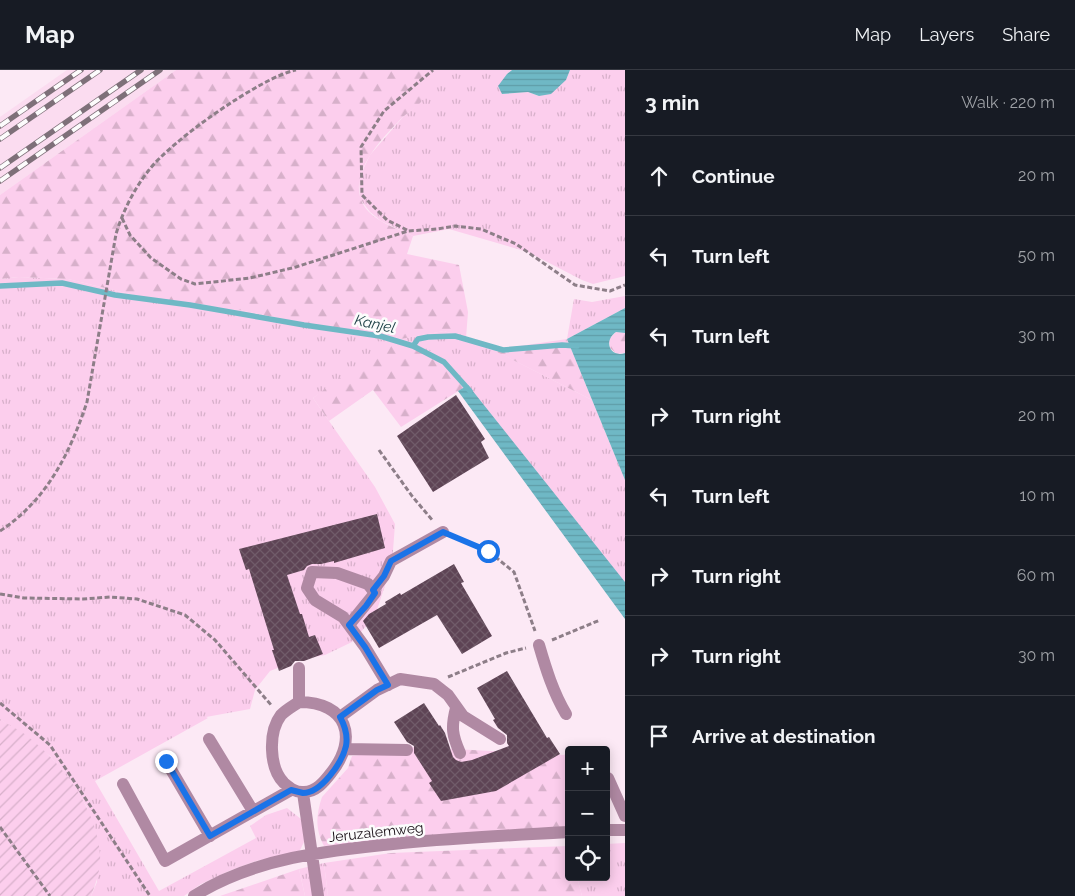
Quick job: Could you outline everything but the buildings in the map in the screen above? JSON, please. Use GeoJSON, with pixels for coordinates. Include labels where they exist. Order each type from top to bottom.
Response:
{"type":"FeatureCollection","features":[{"type":"Feature","properties":{"kind":"street"},"geometry":{"type":"LineString","coordinates":[[373,590],[384,576],[391,561],[443,532]]}},
{"type":"Feature","properties":{"kind":"street"},"geometry":{"type":"LineString","coordinates":[[349,625],[375,593],[373,590],[368,584],[337,573],[312,572],[307,588],[315,600],[342,617],[349,625],[388,685]]}},
{"type":"Feature","properties":{"kind":"street"},"geometry":{"type":"LineString","coordinates":[[539,645],[548,679],[556,698],[566,714]]}},
{"type":"Feature","properties":{"kind":"street"},"geometry":{"type":"LineString","coordinates":[[298,668],[300,702]]}},
{"type":"Feature","properties":{"kind":"street"},"geometry":{"type":"LineString","coordinates":[[340,717],[377,690],[400,679],[434,684],[448,695],[463,716],[500,739]]}},
{"type":"Feature","properties":{"kind":"street"},"geometry":{"type":"LineString","coordinates":[[123,784],[165,861],[253,811],[297,791],[315,789],[322,783],[335,769],[345,749],[346,727],[331,708],[311,702],[300,702],[280,716],[272,739],[273,758],[280,779],[297,791],[312,855],[318,896]]}},
{"type":"Feature","properties":{"kind":"street"},"geometry":{"type":"LineString","coordinates":[[456,708],[453,720],[453,735],[460,753]]}},
{"type":"Feature","properties":{"kind":"street"},"geometry":{"type":"LineString","coordinates":[[208,739],[253,811]]}},
{"type":"Feature","properties":{"kind":"street"},"geometry":{"type":"LineString","coordinates":[[345,749],[408,750]]}},
{"type":"Feature","properties":{"kind":"street"},"geometry":{"type":"LineString","coordinates":[[166,761],[210,836]]}},
{"type":"Feature","properties":{"kind":"street"},"geometry":{"type":"LineString","coordinates":[[610,782],[625,816]]}},
{"type":"Feature","properties":{"kind":"street"},"geometry":{"type":"LineString","coordinates":[[610,830],[625,830]]}},
{"type":"Feature","properties":{"kind":"street","name":"Jeruzalemweg"},"geometry":{"type":"LineString","coordinates":[[194,896],[208,887],[260,867],[346,849],[474,837],[565,832]]}},
{"type":"Feature","properties":{"kind":"path"},"geometry":{"type":"LineString","coordinates":[[0,531],[20,516],[42,494],[55,476],[72,443],[87,402],[107,276],[116,234],[121,218],[134,192],[150,168],[170,148],[257,87],[296,70]]}},
{"type":"Feature","properties":{"kind":"path"},"geometry":{"type":"LineString","coordinates":[[408,230],[386,220],[362,195],[361,147],[384,112],[433,70]]}},
{"type":"Feature","properties":{"kind":"path"},"geometry":{"type":"LineString","coordinates":[[121,218],[130,236],[151,258],[181,279],[195,284],[250,278],[296,267],[408,230],[455,226],[481,229],[516,244],[575,285],[610,292],[625,286]]}},
{"type":"Feature","properties":{"kind":"path"},"geometry":{"type":"LineString","coordinates":[[379,450],[412,496],[443,532],[488,551],[514,572],[536,631],[539,645]]}},
{"type":"Feature","properties":{"kind":"path"},"geometry":{"type":"LineString","coordinates":[[0,594],[24,598],[83,599],[110,597],[137,599],[185,615],[215,640],[280,716]]}},
{"type":"Feature","properties":{"kind":"path"},"geometry":{"type":"LineString","coordinates":[[434,684],[469,667],[506,653],[539,645],[600,620]]}},
{"type":"Feature","properties":{"kind":"path"},"geometry":{"type":"LineString","coordinates":[[0,703],[50,745],[150,896]]}},
{"type":"Feature","properties":{"kind":"path"},"geometry":{"type":"LineString","coordinates":[[0,826],[50,896]]}},
{"type":"Feature","properties":{"kind":"shaded area"},"geometry":{"type":"Polygon","coordinates":[[[67,70],[176,70],[0,195],[0,117],[67,70]]]}},
{"type":"Feature","properties":{"kind":"green space"},"geometry":{"type":"Polygon","coordinates":[[[176,70],[433,70],[427,91],[421,102],[394,126],[374,149],[361,174],[359,187],[361,200],[369,212],[385,223],[413,236],[407,254],[459,265],[468,312],[466,338],[444,331],[390,341],[439,353],[468,385],[401,427],[373,390],[329,421],[313,398],[388,341],[239,310],[183,307],[68,279],[19,277],[0,279],[0,195],[176,70]]]}},
{"type":"Feature","properties":{"kind":"green space"},"geometry":{"type":"Polygon","coordinates":[[[433,70],[512,70],[507,74],[502,94],[528,92],[539,96],[566,80],[570,70],[625,70],[625,276],[593,284],[528,252],[449,229],[413,236],[381,221],[370,212],[360,199],[359,178],[370,155],[403,117],[421,102],[433,70]]]}},
{"type":"Feature","properties":{"kind":"green space"},"geometry":{"type":"Polygon","coordinates":[[[19,277],[68,279],[183,307],[239,310],[389,341],[444,331],[476,341],[592,400],[625,480],[625,583],[464,381],[335,383],[313,398],[375,487],[395,524],[392,564],[375,616],[352,642],[325,655],[298,660],[270,671],[255,690],[250,709],[206,717],[208,718],[95,781],[159,891],[256,838],[250,826],[266,815],[287,808],[301,819],[305,840],[299,852],[256,861],[229,871],[201,884],[184,896],[91,896],[97,882],[87,807],[70,781],[50,756],[0,719],[0,279],[19,277]]]}},
{"type":"Feature","properties":{"kind":"green space"},"geometry":{"type":"Polygon","coordinates":[[[625,296],[625,308],[567,339],[574,299],[592,302],[625,296]]]}},
{"type":"Feature","properties":{"kind":"green space"},"geometry":{"type":"Polygon","coordinates":[[[616,332],[625,333],[625,353],[617,354],[610,348],[609,339],[616,332]]]}},
{"type":"Feature","properties":{"kind":"green space"},"geometry":{"type":"Polygon","coordinates":[[[567,339],[592,400],[493,350],[567,339]]]}},
{"type":"Feature","properties":{"kind":"green space"},"geometry":{"type":"Polygon","coordinates":[[[0,719],[26,735],[52,759],[85,804],[97,837],[100,855],[99,871],[91,896],[0,896],[0,719]]]}},
{"type":"Feature","properties":{"kind":"green space"},"geometry":{"type":"Polygon","coordinates":[[[416,747],[565,754],[565,828],[324,846],[317,822],[322,797],[348,768],[352,756],[416,747]]]}},
{"type":"Feature","properties":{"kind":"green space"},"geometry":{"type":"Polygon","coordinates":[[[625,843],[625,896],[582,896],[578,881],[610,881],[610,844],[625,843]]]}},
{"type":"Feature","properties":{"kind":"green space"},"geometry":{"type":"Polygon","coordinates":[[[565,846],[565,881],[578,881],[582,896],[328,896],[324,863],[391,853],[565,846]]]}},
{"type":"Feature","properties":{"kind":"green space"},"geometry":{"type":"Polygon","coordinates":[[[324,863],[328,896],[305,896],[299,869],[324,863]]]}},
{"type":"Feature","properties":{"kind":"green space"},"geometry":{"type":"Polygon","coordinates":[[[299,869],[305,896],[220,896],[299,869]]]}},
{"type":"Feature","properties":{"kind":"water"},"geometry":{"type":"Polygon","coordinates":[[[512,70],[570,70],[566,80],[551,94],[539,96],[528,92],[502,94],[498,86],[512,70]]]}},
{"type":"Feature","properties":{"kind":"water"},"geometry":{"type":"Polygon","coordinates":[[[625,308],[625,333],[616,332],[609,344],[615,353],[625,353],[625,480],[567,339],[625,308]]]}},
{"type":"Feature","properties":{"kind":"water"},"geometry":{"type":"Polygon","coordinates":[[[468,385],[625,582],[625,619],[458,391],[468,385]]]}},
{"type":"Feature","properties":{"kind":"waterway","name":"Kanjel"},"geometry":{"type":"LineString","coordinates":[[0,286],[62,283],[115,295],[190,305],[380,336],[413,346],[444,362],[470,391]]}},
{"type":"Feature","properties":{"kind":"waterway"},"geometry":{"type":"LineString","coordinates":[[413,346],[418,339],[455,336],[503,350],[562,345],[577,346]]}},
{"type":"Feature","properties":{"kind":"railway"},"geometry":{"type":"LineString","coordinates":[[0,126],[81,70]]}},
{"type":"Feature","properties":{"kind":"railway"},"geometry":{"type":"LineString","coordinates":[[0,139],[100,70]]}},
{"type":"Feature","properties":{"kind":"railway"},"geometry":{"type":"LineString","coordinates":[[0,168],[141,70]]}},
{"type":"Feature","properties":{"kind":"railway"},"geometry":{"type":"LineString","coordinates":[[0,181],[160,70]]}},
{"type":"Feature","properties":{"kind":"route"},"geometry":{"type":"LineString","coordinates":[[166,761],[210,836],[291,790],[303,793],[315,789],[335,769],[345,749],[346,727],[340,717],[377,690],[388,685],[349,625],[375,593],[373,590],[384,576],[391,561],[443,532],[488,551]]}}]}
